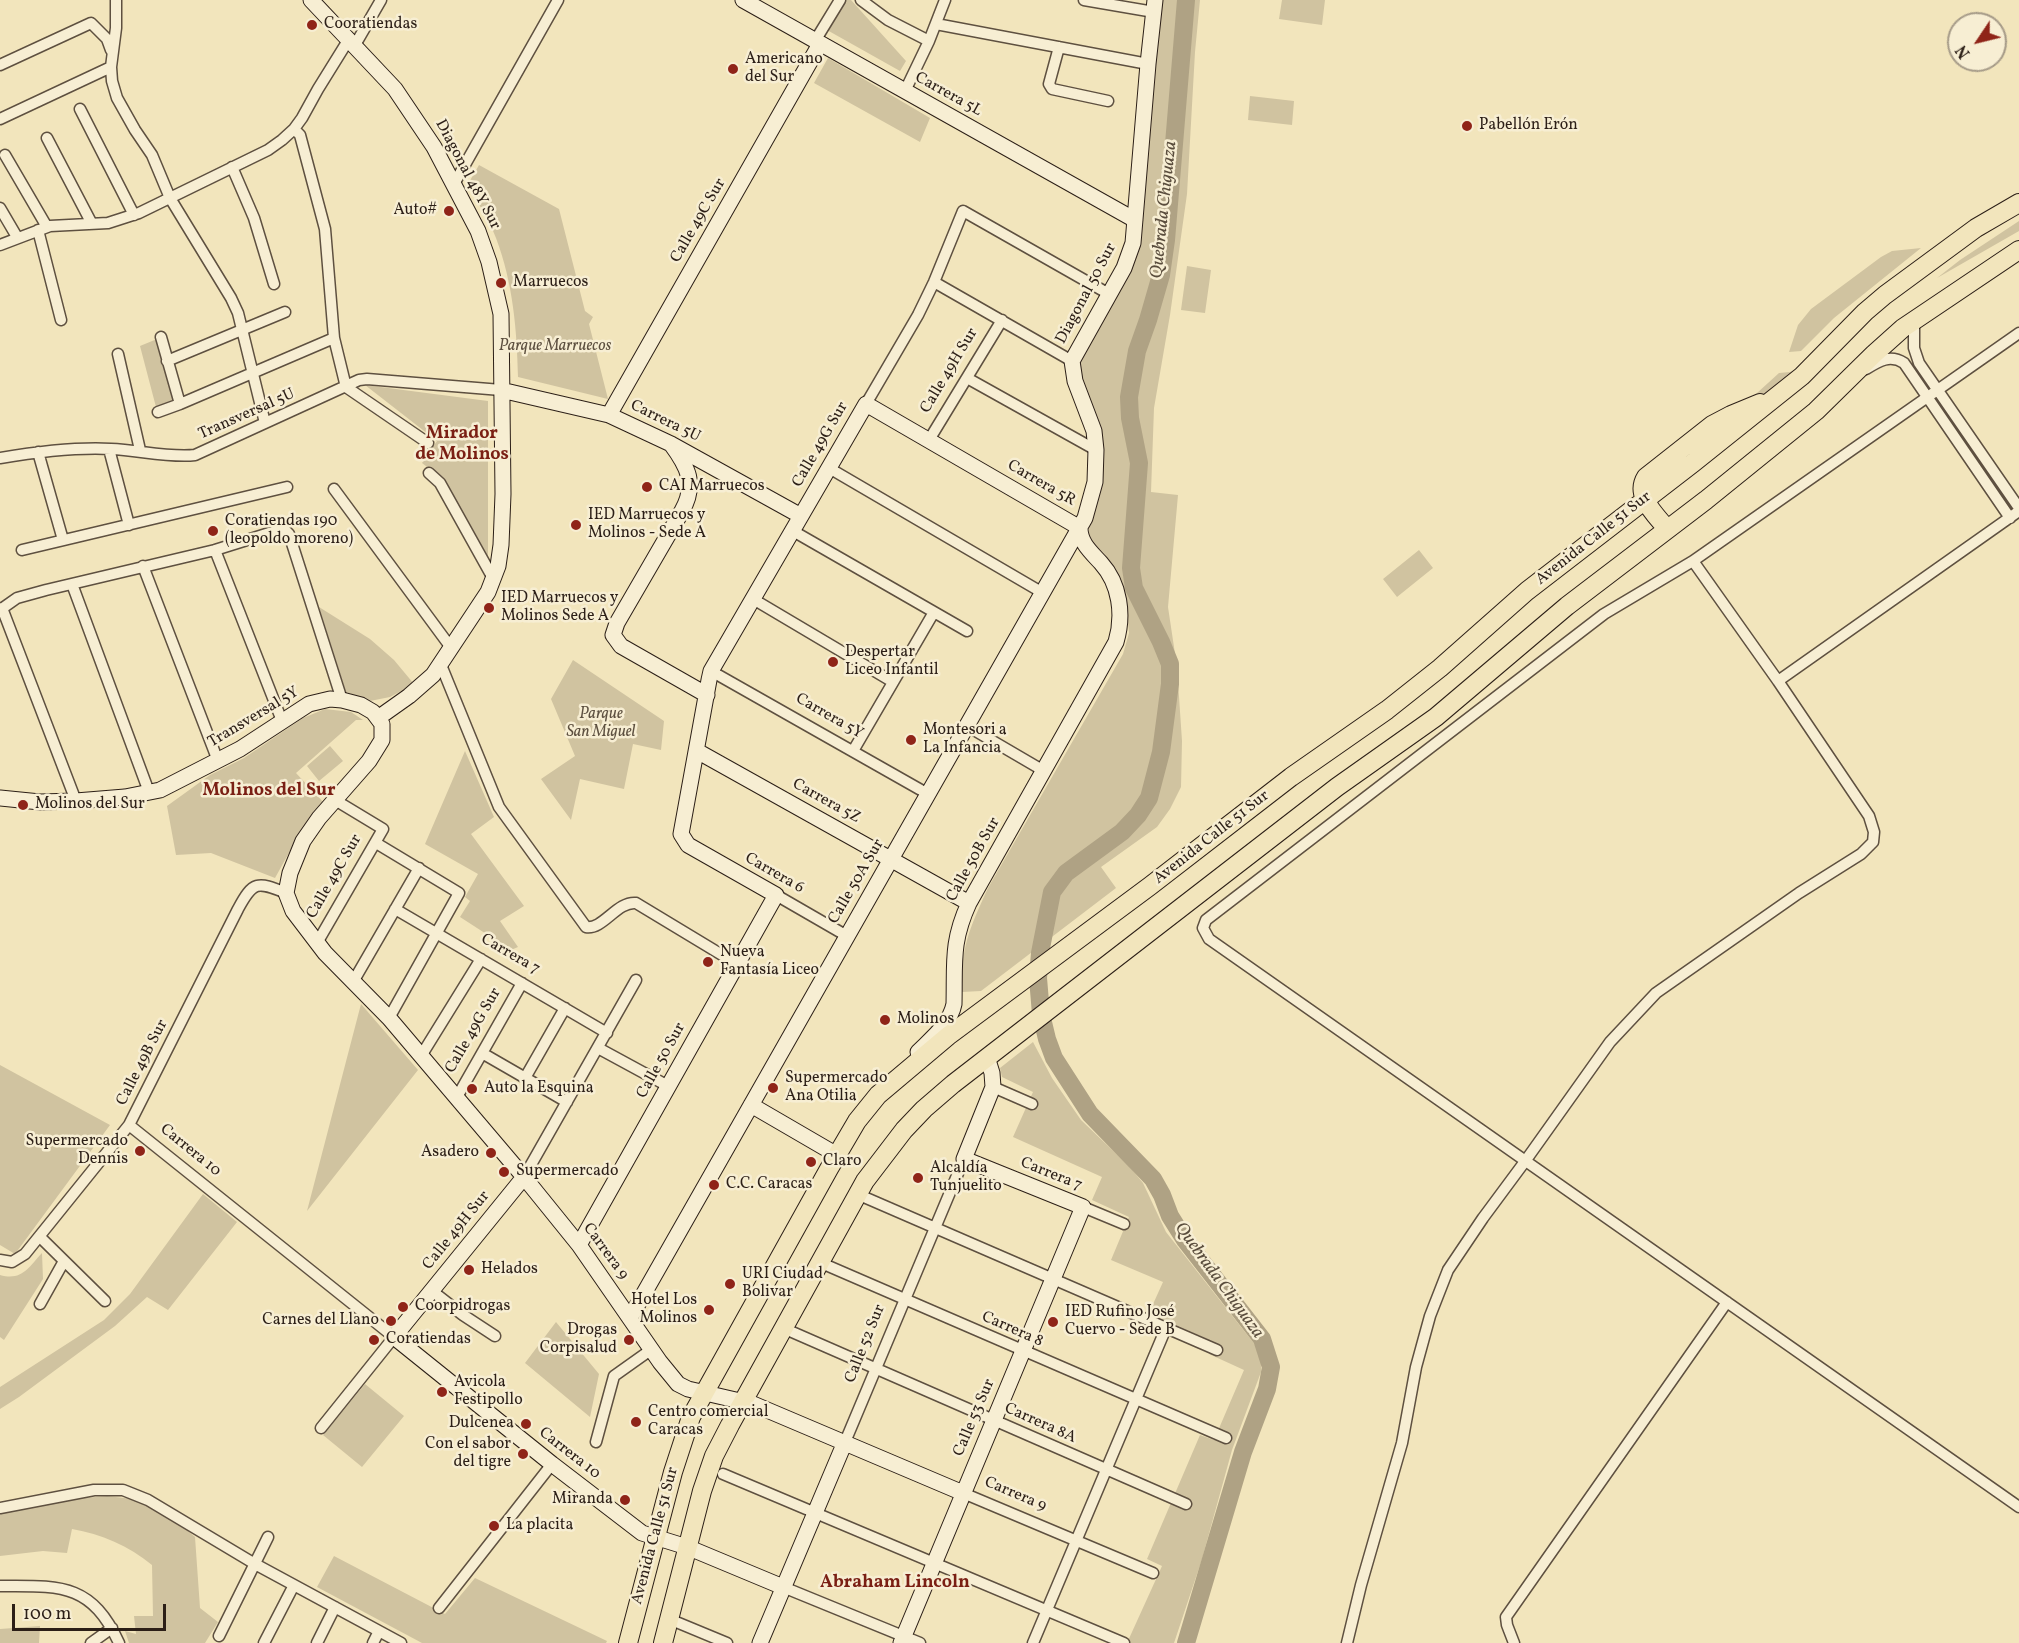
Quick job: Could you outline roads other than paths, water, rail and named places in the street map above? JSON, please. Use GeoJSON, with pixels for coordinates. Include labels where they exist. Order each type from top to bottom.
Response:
{"type":"FeatureCollection","features":[{"type":"Feature","properties":{"kind":"main road"},"geometry":{"type":"LineString","coordinates":[[1667,529],[1645,500],[1641,489],[1642,483],[1650,473],[1712,425],[1776,397],[1810,369],[1865,312],[1886,295],[1976,228],[2019,203]]}},
{"type":"Feature","properties":{"kind":"main road","name":"Avenida Calle 51 Sur"},"geometry":{"type":"LineString","coordinates":[[663,1643],[702,1491],[714,1456],[857,1194],[891,1145],[910,1123],[938,1096],[987,1057],[1336,787],[1436,717],[1567,606],[1816,411],[1892,337],[2019,250]]}},
{"type":"Feature","properties":{"kind":"main road","name":"Avenida Calle 51 Sur"},"geometry":{"type":"LineString","coordinates":[[628,1643],[684,1431],[837,1155],[867,1107],[887,1086],[948,1036],[1158,880],[1291,777],[1387,710],[1440,668],[1527,591],[1645,500]]}},
{"type":"Feature","properties":{"kind":"street"},"geometry":{"type":"LineString","coordinates":[[116,0],[116,28],[111,67],[117,98],[152,155],[170,198],[238,313],[265,423]]}},
{"type":"Feature","properties":{"kind":"street","name":"Diagonal 48Y Sur"},"geometry":{"type":"LineString","coordinates":[[311,0],[395,89],[434,147],[478,231],[489,262],[501,314],[501,545],[494,580],[441,665],[422,686],[378,718]]}},
{"type":"Feature","properties":{"kind":"street"},"geometry":{"type":"LineString","coordinates":[[0,245],[43,228],[108,223],[134,215],[268,150],[294,129],[381,0]]}},
{"type":"Feature","properties":{"kind":"street"},"geometry":{"type":"LineString","coordinates":[[454,184],[558,0]]}},
{"type":"Feature","properties":{"kind":"street","name":"Carrera 5L"},"geometry":{"type":"LineString","coordinates":[[743,0],[1136,220]]}},
{"type":"Feature","properties":{"kind":"street","name":"Calle 49C Sur"},"geometry":{"type":"LineString","coordinates":[[609,415],[840,0]]}},
{"type":"Feature","properties":{"kind":"street"},"geometry":{"type":"LineString","coordinates":[[861,0],[888,20],[929,41]]}},
{"type":"Feature","properties":{"kind":"street"},"geometry":{"type":"LineString","coordinates":[[904,91],[929,41],[945,0]]}},
{"type":"Feature","properties":{"kind":"street"},"geometry":{"type":"LineString","coordinates":[[1084,0],[1154,6]]}},
{"type":"Feature","properties":{"kind":"street","name":"Diagonal 50 Sur"},"geometry":{"type":"LineString","coordinates":[[1080,528],[1093,492],[1096,450],[1094,431],[1075,381],[1072,361],[1128,259],[1136,220],[1154,6]]}},
{"type":"Feature","properties":{"kind":"street"},"geometry":{"type":"LineString","coordinates":[[0,65],[91,23],[107,39],[112,55]]}},
{"type":"Feature","properties":{"kind":"street"},"geometry":{"type":"LineString","coordinates":[[936,24],[1148,64]]}},
{"type":"Feature","properties":{"kind":"street"},"geometry":{"type":"LineString","coordinates":[[1059,47],[1049,84],[1052,89],[1108,101]]}},
{"type":"Feature","properties":{"kind":"street"},"geometry":{"type":"LineString","coordinates":[[0,118],[111,67]]}},
{"type":"Feature","properties":{"kind":"street"},"geometry":{"type":"LineString","coordinates":[[80,109],[134,215]]}},
{"type":"Feature","properties":{"kind":"street"},"geometry":{"type":"LineString","coordinates":[[294,129],[300,135],[325,229],[334,338],[346,387],[428,443]]}},
{"type":"Feature","properties":{"kind":"street"},"geometry":{"type":"LineString","coordinates":[[47,138],[92,224]]}},
{"type":"Feature","properties":{"kind":"street"},"geometry":{"type":"LineString","coordinates":[[5,155],[43,228],[61,320]]}},
{"type":"Feature","properties":{"kind":"street"},"geometry":{"type":"LineString","coordinates":[[232,167],[254,218],[274,284]]}},
{"type":"Feature","properties":{"kind":"street"},"geometry":{"type":"LineString","coordinates":[[0,208],[17,237]]}},
{"type":"Feature","properties":{"kind":"street","name":"Calle 49G Sur"},"geometry":{"type":"LineString","coordinates":[[684,840],[681,834],[711,671],[918,315],[963,211],[1109,294]]}},
{"type":"Feature","properties":{"kind":"street"},"geometry":{"type":"LineString","coordinates":[[934,282],[1072,361]]}},
{"type":"Feature","properties":{"kind":"street"},"geometry":{"type":"LineString","coordinates":[[167,361],[285,312]]}},
{"type":"Feature","properties":{"kind":"street","name":"Calle 49H Sur"},"geometry":{"type":"LineString","coordinates":[[929,440],[1002,320]]}},
{"type":"Feature","properties":{"kind":"street"},"geometry":{"type":"LineString","coordinates":[[1914,320],[1913,335],[1916,356],[2016,512]]}},
{"type":"Feature","properties":{"kind":"street"},"geometry":{"type":"LineString","coordinates":[[2019,333],[1693,561],[1604,614],[1216,912],[1204,924],[1205,933],[1209,939],[2019,1507]]}},
{"type":"Feature","properties":{"kind":"street"},"geometry":{"type":"LineString","coordinates":[[161,337],[180,404]]}},
{"type":"Feature","properties":{"kind":"street"},"geometry":{"type":"LineString","coordinates":[[158,412],[334,338]]}},
{"type":"Feature","properties":{"kind":"street"},"geometry":{"type":"LineString","coordinates":[[118,354],[140,450]]}},
{"type":"Feature","properties":{"kind":"street"},"geometry":{"type":"LineString","coordinates":[[1844,384],[1876,363],[1892,358],[1904,363],[1927,397],[2016,512]]}},
{"type":"Feature","properties":{"kind":"street"},"geometry":{"type":"LineString","coordinates":[[967,378],[1096,450]]}},
{"type":"Feature","properties":{"kind":"street","name":"Transversal 5U"},"geometry":{"type":"LineString","coordinates":[[0,458],[38,452],[109,448],[195,455],[359,380],[501,390]]}},
{"type":"Feature","properties":{"kind":"street","name":"Carrera 5U"},"geometry":{"type":"LineString","coordinates":[[501,390],[609,415],[671,444],[801,516]]}},
{"type":"Feature","properties":{"kind":"street","name":"Carrera 5R"},"geometry":{"type":"LineString","coordinates":[[866,404],[1080,528],[1084,543],[1107,571],[1117,593],[1121,620],[1112,651]]}},
{"type":"Feature","properties":{"kind":"street"},"geometry":{"type":"LineString","coordinates":[[671,444],[687,467],[690,494],[617,623],[613,635],[621,646],[706,695]]}},
{"type":"Feature","properties":{"kind":"street"},"geometry":{"type":"LineString","coordinates":[[109,448],[129,525]]}},
{"type":"Feature","properties":{"kind":"street"},"geometry":{"type":"LineString","coordinates":[[38,452],[63,540]]}},
{"type":"Feature","properties":{"kind":"street"},"geometry":{"type":"LineString","coordinates":[[829,468],[1043,592]]}},
{"type":"Feature","properties":{"kind":"street"},"geometry":{"type":"LineString","coordinates":[[429,473],[440,483],[494,580]]}},
{"type":"Feature","properties":{"kind":"street"},"geometry":{"type":"LineString","coordinates":[[22,550],[287,487]]}},
{"type":"Feature","properties":{"kind":"street"},"geometry":{"type":"LineString","coordinates":[[334,489],[452,649]]}},
{"type":"Feature","properties":{"kind":"street"},"geometry":{"type":"LineString","coordinates":[[1778,681],[2016,512]]}},
{"type":"Feature","properties":{"kind":"street","name":"Calle 50A Sur"},"geometry":{"type":"LineString","coordinates":[[630,1318],[1080,528]]}},
{"type":"Feature","properties":{"kind":"street"},"geometry":{"type":"LineString","coordinates":[[76,801],[1,609],[17,598],[285,530],[289,534],[342,700]]}},
{"type":"Feature","properties":{"kind":"street"},"geometry":{"type":"LineString","coordinates":[[793,531],[967,631]]}},
{"type":"Feature","properties":{"kind":"street"},"geometry":{"type":"LineString","coordinates":[[215,549],[282,721]]}},
{"type":"Feature","properties":{"kind":"street"},"geometry":{"type":"LineString","coordinates":[[1347,1643],[1361,1585],[1402,1443],[1416,1367],[1430,1316],[1448,1270],[1610,1042],[1656,993],[1799,893],[1861,854],[1873,842],[1874,832],[1869,816],[1693,561]]}},
{"type":"Feature","properties":{"kind":"street"},"geometry":{"type":"LineString","coordinates":[[143,566],[218,761]]}},
{"type":"Feature","properties":{"kind":"street"},"geometry":{"type":"LineString","coordinates":[[72,584],[149,792]]}},
{"type":"Feature","properties":{"kind":"street"},"geometry":{"type":"LineString","coordinates":[[753,599],[893,682]]}},
{"type":"Feature","properties":{"kind":"street"},"geometry":{"type":"LineString","coordinates":[[853,751],[934,612]]}},
{"type":"Feature","properties":{"kind":"street","name":"Calle 50B Sur"},"geometry":{"type":"LineString","coordinates":[[887,1086],[951,1016],[954,1004],[955,947],[960,924],[969,903],[1112,651]]}},
{"type":"Feature","properties":{"kind":"street"},"geometry":{"type":"LineString","coordinates":[[441,665],[499,807],[585,925],[590,928],[631,902],[639,904],[737,964]]}},
{"type":"Feature","properties":{"kind":"street","name":"Carrera 5Y"},"geometry":{"type":"LineString","coordinates":[[711,671],[928,794]]}},
{"type":"Feature","properties":{"kind":"street","name":"Transversal 5Y"},"geometry":{"type":"LineString","coordinates":[[0,798],[40,802],[76,801],[125,797],[160,790],[258,738],[309,704],[330,699],[361,705],[378,718]]}},
{"type":"Feature","properties":{"kind":"street"},"geometry":{"type":"LineString","coordinates":[[286,893],[290,873],[303,841],[319,818],[376,752],[383,732],[378,718]]}},
{"type":"Feature","properties":{"kind":"street"},"geometry":{"type":"LineString","coordinates":[[967,726],[1044,771]]}},
{"type":"Feature","properties":{"kind":"street","name":"Carrera 5Z"},"geometry":{"type":"LineString","coordinates":[[697,751],[969,903]]}},
{"type":"Feature","properties":{"kind":"street","name":"Calle 49C Sur"},"geometry":{"type":"LineString","coordinates":[[317,943],[383,829],[335,800]]}},
{"type":"Feature","properties":{"kind":"street","name":"Carrera 6"},"geometry":{"type":"LineString","coordinates":[[684,840],[688,845],[847,936]]}},
{"type":"Feature","properties":{"kind":"street"},"geometry":{"type":"LineString","coordinates":[[376,843],[459,893],[388,1018]]}},
{"type":"Feature","properties":{"kind":"street"},"geometry":{"type":"LineString","coordinates":[[353,982],[418,868]]}},
{"type":"Feature","properties":{"kind":"street","name":"Calle 49B Sur"},"geometry":{"type":"LineString","coordinates":[[0,1260],[12,1262],[26,1254],[129,1125],[246,894],[257,884],[267,885],[286,893]]}},
{"type":"Feature","properties":{"kind":"street","name":"Carrera 9"},"geometry":{"type":"LineString","coordinates":[[286,893],[292,911],[317,943],[388,1018],[457,1097],[579,1245],[678,1384],[688,1389],[743,1401],[845,1442],[1153,1574]]}},
{"type":"Feature","properties":{"kind":"street","name":"Calle 50 Sur"},"geometry":{"type":"LineString","coordinates":[[579,1245],[776,895]]}},
{"type":"Feature","properties":{"kind":"street","name":"Carrera 7"},"geometry":{"type":"LineString","coordinates":[[395,909],[606,1033]]}},
{"type":"Feature","properties":{"kind":"street"},"geometry":{"type":"LineString","coordinates":[[421,1056],[481,959]]}},
{"type":"Feature","properties":{"kind":"street","name":"Calle 49H Sur"},"geometry":{"type":"LineString","coordinates":[[321,1428],[524,1177],[636,980]]}},
{"type":"Feature","properties":{"kind":"street","name":"Calle 49G Sur"},"geometry":{"type":"LineString","coordinates":[[457,1097],[522,983]]}},
{"type":"Feature","properties":{"kind":"street"},"geometry":{"type":"LineString","coordinates":[[525,1078],[565,1008]]}},
{"type":"Feature","properties":{"kind":"street"},"geometry":{"type":"LineString","coordinates":[[598,1047],[668,1086]]}},
{"type":"Feature","properties":{"kind":"street"},"geometry":{"type":"LineString","coordinates":[[482,1053],[567,1102]]}},
{"type":"Feature","properties":{"kind":"street"},"geometry":{"type":"LineString","coordinates":[[987,1057],[992,1073],[993,1088],[1032,1104]]}},
{"type":"Feature","properties":{"kind":"street","name":"Calle 52 Sur"},"geometry":{"type":"LineString","coordinates":[[760,1643],[993,1088]]}},
{"type":"Feature","properties":{"kind":"street"},"geometry":{"type":"LineString","coordinates":[[751,1105],[837,1155]]}},
{"type":"Feature","properties":{"kind":"street","name":"Carrera 10"},"geometry":{"type":"LineString","coordinates":[[129,1125],[552,1464],[642,1533],[655,1539],[687,1547],[903,1640],[920,1643]]}},
{"type":"Feature","properties":{"kind":"street","name":"Carrera 7"},"geometry":{"type":"LineString","coordinates":[[964,1159],[1124,1224]]}},
{"type":"Feature","properties":{"kind":"street"},"geometry":{"type":"LineString","coordinates":[[857,1194],[1217,1350]]}},
{"type":"Feature","properties":{"kind":"street","name":"Calle 53 Sur"},"geometry":{"type":"LineString","coordinates":[[903,1640],[1083,1208]]}},
{"type":"Feature","properties":{"kind":"street"},"geometry":{"type":"LineString","coordinates":[[40,1236],[105,1300]]}},
{"type":"Feature","properties":{"kind":"street"},"geometry":{"type":"LineString","coordinates":[[40,1304],[64,1261]]}},
{"type":"Feature","properties":{"kind":"street","name":"Carrera 8"},"geometry":{"type":"LineString","coordinates":[[819,1262],[1226,1438]]}},
{"type":"Feature","properties":{"kind":"street"},"geometry":{"type":"LineString","coordinates":[[432,1291],[495,1336]]}},
{"type":"Feature","properties":{"kind":"street"},"geometry":{"type":"LineString","coordinates":[[1514,1643],[1507,1625],[1506,1617],[1509,1611],[1727,1302]]}},
{"type":"Feature","properties":{"kind":"street","name":"Carrera 8A"},"geometry":{"type":"LineString","coordinates":[[783,1328],[1186,1503]]}},
{"type":"Feature","properties":{"kind":"street"},"geometry":{"type":"LineString","coordinates":[[1033,1643],[1166,1328]]}},
{"type":"Feature","properties":{"kind":"street"},"geometry":{"type":"LineString","coordinates":[[596,1442],[614,1376],[652,1349]]}},
{"type":"Feature","properties":{"kind":"street"},"geometry":{"type":"LineString","coordinates":[[439,1608],[552,1464]]}},
{"type":"Feature","properties":{"kind":"street"},"geometry":{"type":"LineString","coordinates":[[723,1474],[1124,1643]]}},
{"type":"Feature","properties":{"kind":"street"},"geometry":{"type":"LineString","coordinates":[[0,1508],[110,1489],[135,1494],[255,1564],[401,1643]]}},
{"type":"Feature","properties":{"kind":"street"},"geometry":{"type":"LineString","coordinates":[[219,1636],[268,1537]]}},
{"type":"Feature","properties":{"kind":"street"},"geometry":{"type":"LineString","coordinates":[[264,1643],[294,1585]]}},
{"type":"Feature","properties":{"kind":"street"},"geometry":{"type":"LineString","coordinates":[[0,1586],[51,1586],[72,1590],[88,1601],[112,1628],[119,1643]]}},
{"type":"Feature","properties":{"kind":"street"},"geometry":{"type":"LineString","coordinates":[[316,1643],[335,1607]]}},
{"type":"Feature","properties":{"kind":"street"},"geometry":{"type":"LineString","coordinates":[[669,1619],[727,1643]]}},
{"type":"Feature","properties":{"kind":"street"},"geometry":{"type":"LineString","coordinates":[[91,1643],[112,1628]]}},
{"type":"Feature","properties":{"kind":"street"},"geometry":{"type":"LineString","coordinates":[[373,1643],[379,1631]]}},
{"type":"Feature","properties":{"kind":"waterway","name":"Quebrada Chiguaza"},"geometry":{"type":"LineString","coordinates":[[1186,0],[1166,240],[1161,275],[1137,351],[1129,397],[1130,418],[1139,463],[1131,568],[1134,588],[1170,664],[1170,684],[1161,752],[1149,798],[1138,815],[1122,832],[1066,873],[1052,892],[1040,953],[1038,978],[1041,1014],[1054,1058],[1090,1114],[1153,1179],[1170,1216],[1185,1240],[1262,1339],[1271,1367],[1267,1389],[1243,1452],[1186,1643]]}},
{"type":"Feature","properties":{"kind":"place","name":"Cooratiendas"},"geometry":{"type":"Point","coordinates":[312,25]}},
{"type":"Feature","properties":{"kind":"place","name":"Americano del Sur"},"geometry":{"type":"Point","coordinates":[733,69]}},
{"type":"Feature","properties":{"kind":"place","name":"Pabellón Erón"},"geometry":{"type":"Point","coordinates":[1467,126]}},
{"type":"Feature","properties":{"kind":"place","name":"Auto#"},"geometry":{"type":"Point","coordinates":[449,211]}},
{"type":"Feature","properties":{"kind":"place","name":"Marruecos"},"geometry":{"type":"Point","coordinates":[501,283]}},
{"type":"Feature","properties":{"kind":"place","name":"CAI Marruecos"},"geometry":{"type":"Point","coordinates":[647,487]}},
{"type":"Feature","properties":{"kind":"place","name":"IED Marruecos y Molinos - Sede A"},"geometry":{"type":"Point","coordinates":[576,525]}},
{"type":"Feature","properties":{"kind":"place","name":"Coratiendas 190 (leopoldo moreno)"},"geometry":{"type":"Point","coordinates":[213,531]}},
{"type":"Feature","properties":{"kind":"place","name":"IED Marruecos y Molinos Sede A"},"geometry":{"type":"Point","coordinates":[489,608]}},
{"type":"Feature","properties":{"kind":"place","name":"Despertar Liceo Infantil"},"geometry":{"type":"Point","coordinates":[833,662]}},
{"type":"Feature","properties":{"kind":"place","name":"Montesori a La Infancia"},"geometry":{"type":"Point","coordinates":[911,740]}},
{"type":"Feature","properties":{"kind":"place","name":"Molinos del Sur"},"geometry":{"type":"Point","coordinates":[23,805]}},
{"type":"Feature","properties":{"kind":"place","name":"Nueva Fantasía Liceo"},"geometry":{"type":"Point","coordinates":[708,962]}},
{"type":"Feature","properties":{"kind":"place","name":"Molinos"},"geometry":{"type":"Point","coordinates":[885,1020]}},
{"type":"Feature","properties":{"kind":"place","name":"Supermercado Ana Otilia"},"geometry":{"type":"Point","coordinates":[773,1088]}},
{"type":"Feature","properties":{"kind":"place","name":"Auto la Esquina"},"geometry":{"type":"Point","coordinates":[472,1089]}},
{"type":"Feature","properties":{"kind":"place","name":"Supermercado Dennis"},"geometry":{"type":"Point","coordinates":[140,1151]}},
{"type":"Feature","properties":{"kind":"place","name":"Asadero"},"geometry":{"type":"Point","coordinates":[491,1153]}},
{"type":"Feature","properties":{"kind":"place","name":"Claro"},"geometry":{"type":"Point","coordinates":[811,1162]}},
{"type":"Feature","properties":{"kind":"place","name":"Supermercado"},"geometry":{"type":"Point","coordinates":[504,1172]}},
{"type":"Feature","properties":{"kind":"place","name":"Alcaldía Tunjuelito"},"geometry":{"type":"Point","coordinates":[918,1178]}},
{"type":"Feature","properties":{"kind":"place","name":"C.C. Caracas"},"geometry":{"type":"Point","coordinates":[714,1185]}},
{"type":"Feature","properties":{"kind":"place","name":"Helados"},"geometry":{"type":"Point","coordinates":[469,1270]}},
{"type":"Feature","properties":{"kind":"place","name":"URI Ciudad Bolivar"},"geometry":{"type":"Point","coordinates":[730,1284]}},
{"type":"Feature","properties":{"kind":"place","name":"Coorpidrogas"},"geometry":{"type":"Point","coordinates":[403,1307]}},
{"type":"Feature","properties":{"kind":"place","name":"Hotel Los Molinos"},"geometry":{"type":"Point","coordinates":[709,1310]}},
{"type":"Feature","properties":{"kind":"place","name":"Carnes del Llano"},"geometry":{"type":"Point","coordinates":[391,1321]}},
{"type":"Feature","properties":{"kind":"place","name":"IED Rufino José Cuervo - Sede B"},"geometry":{"type":"Point","coordinates":[1053,1322]}},
{"type":"Feature","properties":{"kind":"place","name":"Coratiendas"},"geometry":{"type":"Point","coordinates":[374,1340]}},
{"type":"Feature","properties":{"kind":"place","name":"Drogas Corpisalud"},"geometry":{"type":"Point","coordinates":[629,1340]}},
{"type":"Feature","properties":{"kind":"place","name":"Avicola Festipollo"},"geometry":{"type":"Point","coordinates":[442,1392]}},
{"type":"Feature","properties":{"kind":"place","name":"Centro comercial Caracas"},"geometry":{"type":"Point","coordinates":[636,1422]}},
{"type":"Feature","properties":{"kind":"place","name":"Dulcenea"},"geometry":{"type":"Point","coordinates":[526,1424]}},
{"type":"Feature","properties":{"kind":"place","name":"Con el sabor del tigre"},"geometry":{"type":"Point","coordinates":[523,1454]}},
{"type":"Feature","properties":{"kind":"place","name":"Miranda"},"geometry":{"type":"Point","coordinates":[625,1500]}},
{"type":"Feature","properties":{"kind":"place","name":"La placita"},"geometry":{"type":"Point","coordinates":[494,1526]}},
{"type":"Feature","properties":{"kind":"district","name":"Mirador de Molinos"},"geometry":{"type":"Point","coordinates":[462,445]}},
{"type":"Feature","properties":{"kind":"district","name":"Molinos del Sur"},"geometry":{"type":"Point","coordinates":[269,792]}},
{"type":"Feature","properties":{"kind":"district","name":"Abraham Lincoln"},"geometry":{"type":"Point","coordinates":[895,1584]}},
{"type":"Feature","properties":{"kind":"park label","name":"Parque Marruecos"},"geometry":{"type":"Point","coordinates":[555,347]}},
{"type":"Feature","properties":{"kind":"park label","name":"Parque San Miguel"},"geometry":{"type":"Point","coordinates":[601,724]}}]}
